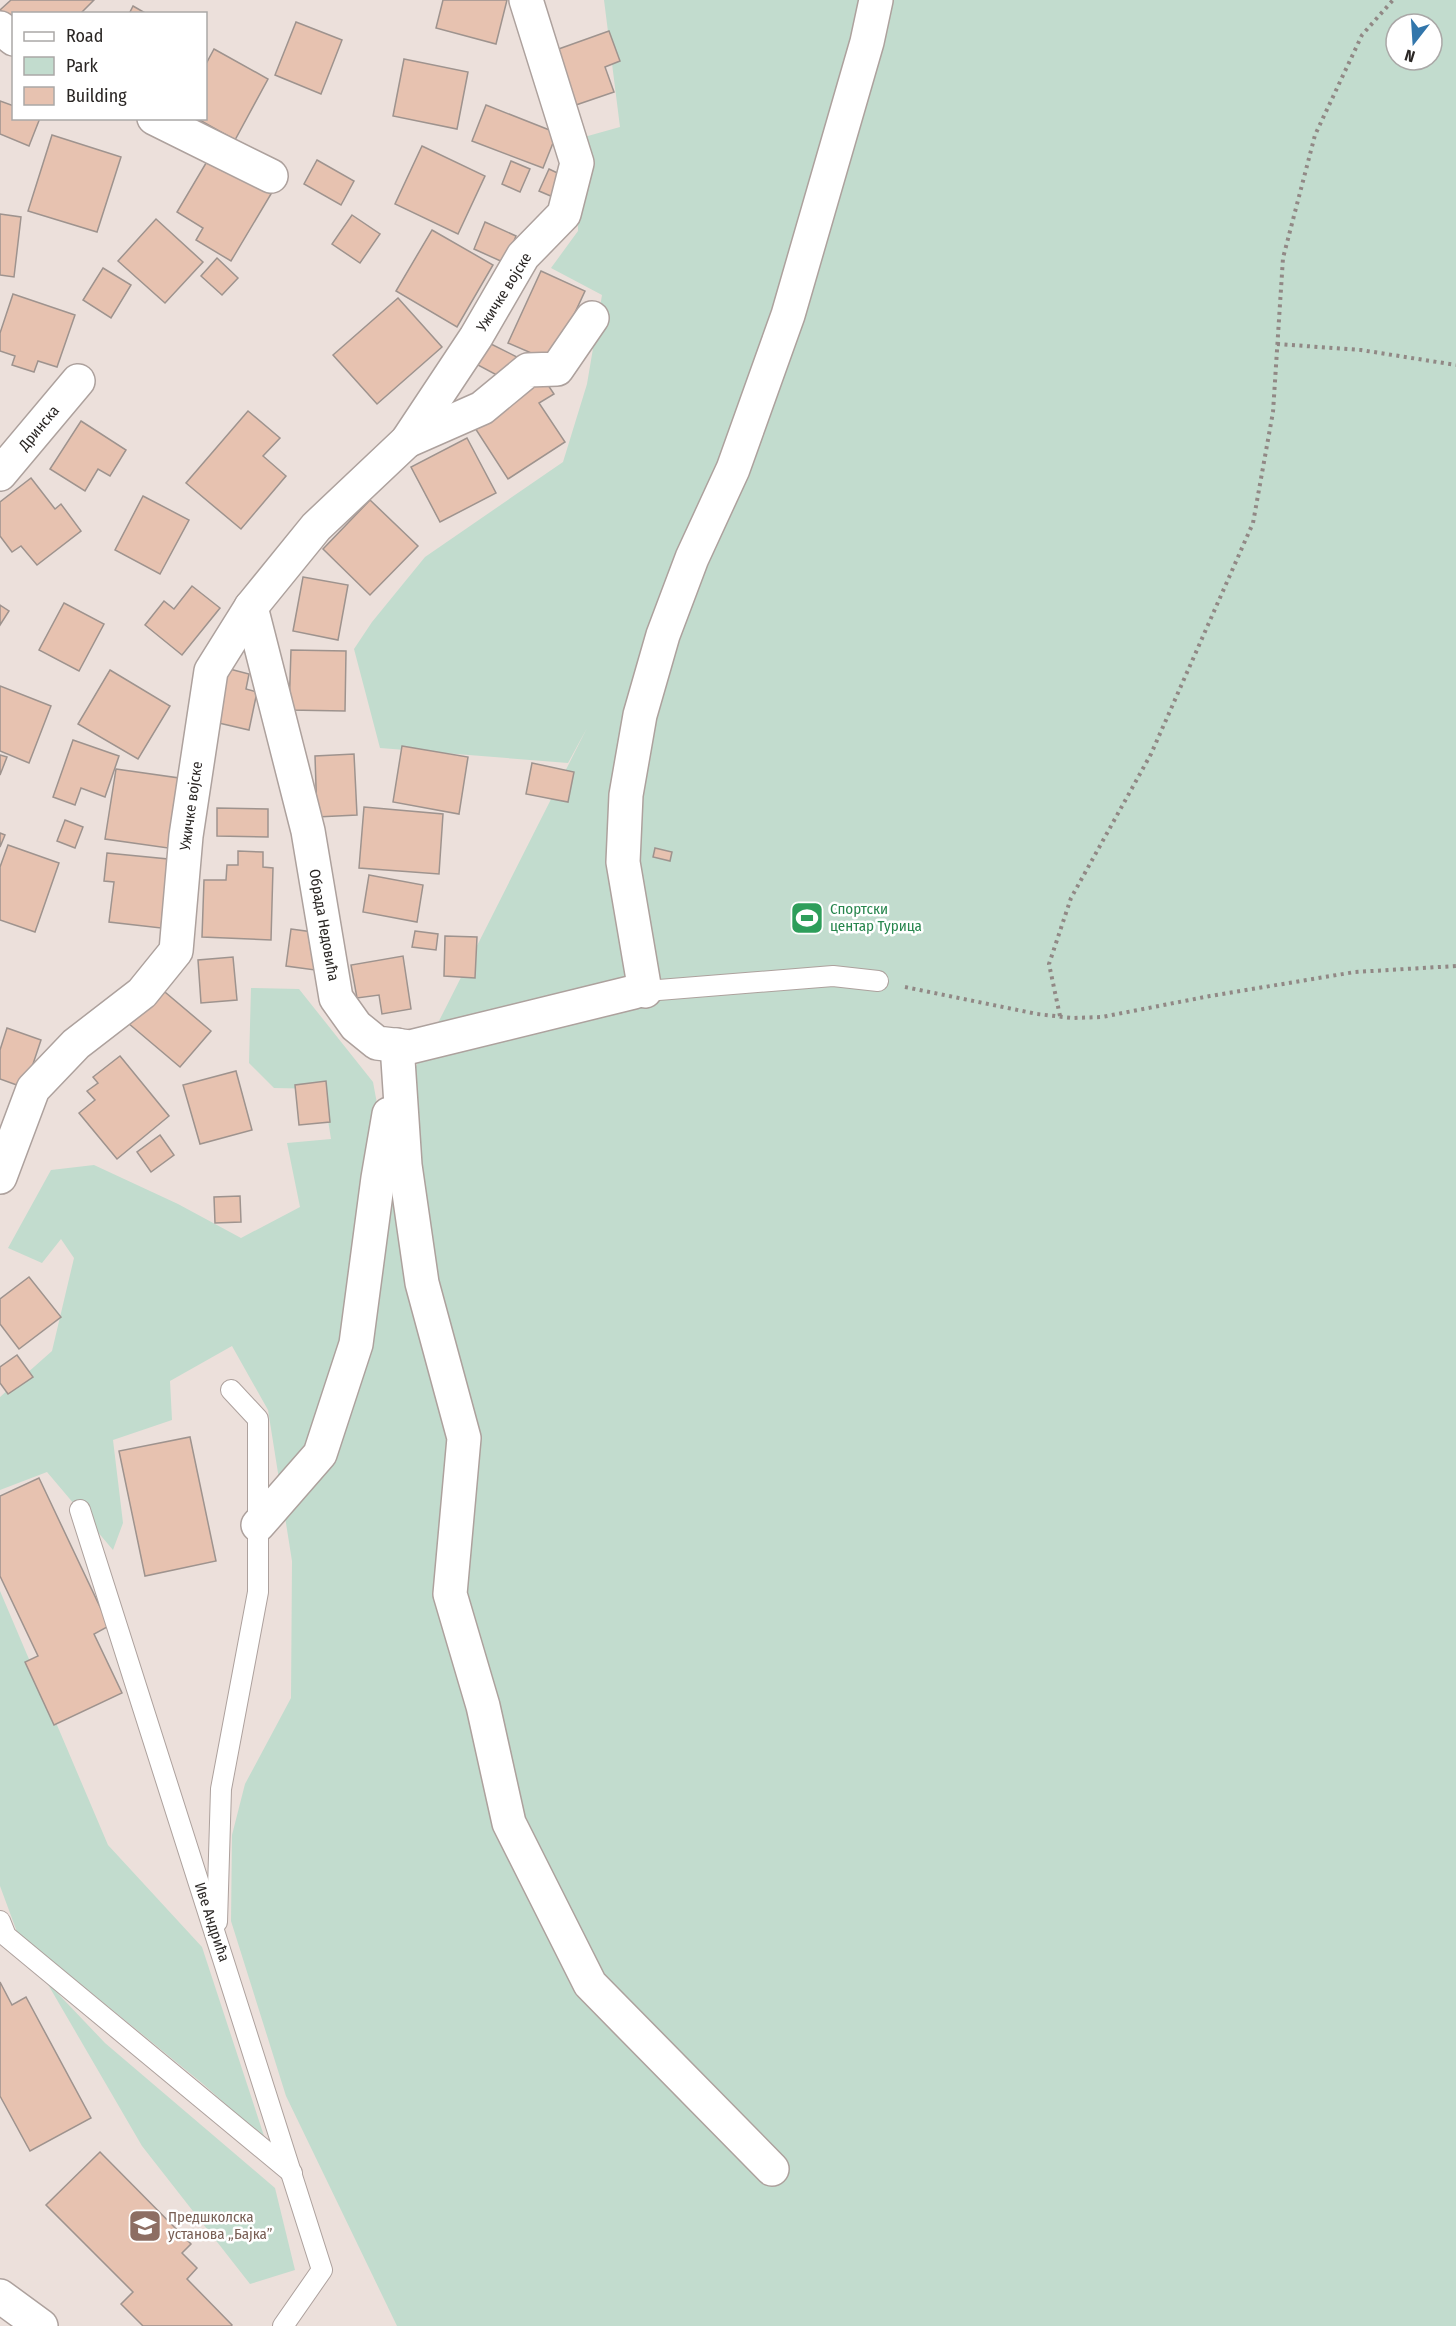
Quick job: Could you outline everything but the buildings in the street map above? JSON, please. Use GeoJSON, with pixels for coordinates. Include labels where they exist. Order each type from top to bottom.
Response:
{"type":"FeatureCollection","features":[{"type":"Feature","properties":{"kind":"street","name":"Ужичке војске"},"geometry":{"type":"LineString","coordinates":[[0,1177],[33,1089],[76,1044],[142,993],[176,951],[186,836],[211,671],[251,607],[316,527],[407,441],[476,337],[523,256],[564,214],[577,163],[526,0]]}},
{"type":"Feature","properties":{"kind":"street"},"geometry":{"type":"LineString","coordinates":[[639,992],[623,862],[626,795],[640,715],[663,635],[692,558],[733,468],[788,315],[867,42],[876,0]]}},
{"type":"Feature","properties":{"kind":"street"},"geometry":{"type":"LineString","coordinates":[[0,28],[12,37]]}},
{"type":"Feature","properties":{"kind":"street"},"geometry":{"type":"LineString","coordinates":[[158,120],[271,176]]}},
{"type":"Feature","properties":{"kind":"street","name":"Ужичке војске"},"geometry":{"type":"LineString","coordinates":[[407,441],[482,408],[528,370],[557,369],[592,318]]}},
{"type":"Feature","properties":{"kind":"street","name":"Дринска"},"geometry":{"type":"LineString","coordinates":[[0,474],[78,381]]}},
{"type":"Feature","properties":{"kind":"street","name":"Обрада Недовића"},"geometry":{"type":"LineString","coordinates":[[251,607],[308,831],[336,998],[356,1026],[377,1043],[410,1047],[639,992]]}},
{"type":"Feature","properties":{"kind":"street"},"geometry":{"type":"LineString","coordinates":[[258,1525],[320,1454],[356,1344],[378,1178],[397,1070],[397,1046]]}},
{"type":"Feature","properties":{"kind":"street"},"geometry":{"type":"LineString","coordinates":[[397,1046],[405,1165],[422,1283],[464,1438],[450,1594],[483,1706],[509,1823],[590,1984],[771,2169]]}},
{"type":"Feature","properties":{"kind":"street"},"geometry":{"type":"LineString","coordinates":[[0,2296],[40,2326]]}},
{"type":"Feature","properties":{"kind":"lane"},"geometry":{"type":"LineString","coordinates":[[639,992],[833,976],[878,981]]}},
{"type":"Feature","properties":{"kind":"lane"},"geometry":{"type":"LineString","coordinates":[[216,1936],[220,1790],[258,1592],[258,1419],[231,1390]]}},
{"type":"Feature","properties":{"kind":"lane","name":"Иве Андрића"},"geometry":{"type":"LineString","coordinates":[[80,1510],[322,2270],[283,2326]]}},
{"type":"Feature","properties":{"kind":"lane"},"geometry":{"type":"LineString","coordinates":[[0,1921],[6,1936],[292,2173]]}},
{"type":"Feature","properties":{"kind":"path"},"geometry":{"type":"LineString","coordinates":[[1060,1016],[1049,964],[1071,898],[1151,754],[1253,523],[1273,412],[1283,258],[1315,135],[1362,35],[1393,0]]}},
{"type":"Feature","properties":{"kind":"path"},"geometry":{"type":"LineString","coordinates":[[1277,344],[1361,350],[1456,365]]}},
{"type":"Feature","properties":{"kind":"path"},"geometry":{"type":"LineString","coordinates":[[878,981],[990,1005],[1060,1016],[1102,1017],[1355,972],[1456,966]]}},
{"type":"Feature","properties":{"kind":"green space"},"geometry":{"type":"Polygon","coordinates":[[[604,0],[1456,0],[1456,2326],[397,2326],[286,2096],[231,1921],[232,1835],[245,1784],[291,1698],[292,1561],[268,1410],[232,1346],[170,1381],[172,1420],[113,1440],[123,1523],[113,1550],[47,1472],[0,1490],[0,1397],[52,1351],[74,1258],[61,1239],[42,1263],[8,1248],[51,1170],[94,1165],[178,1204],[241,1238],[300,1207],[287,1143],[331,1139],[323,1089],[274,1088],[249,1063],[251,988],[299,989],[373,1082],[378,1109],[393,1112],[587,728],[568,763],[380,748],[354,649],[372,622],[425,557],[563,462],[587,384],[602,295],[551,268],[578,231],[577,139],[620,127],[604,0]]]}},
{"type":"Feature","properties":{"kind":"green space"},"geometry":{"type":"Polygon","coordinates":[[[0,1591],[108,1845],[202,1947],[265,2139],[203,2084],[17,1932],[0,1886],[0,1591]]]}},
{"type":"Feature","properties":{"kind":"green space"},"geometry":{"type":"Polygon","coordinates":[[[46,1981],[105,2043],[275,2188],[295,2270],[250,2284],[142,2146],[46,1981]]]}},
{"type":"Feature","properties":{"kind":"place","name":"Спортски центар Турица"},"geometry":{"type":"Point","coordinates":[807,918]}},
{"type":"Feature","properties":{"kind":"place","name":"Предшколска установа „Бајка”"},"geometry":{"type":"Point","coordinates":[145,2226]}}]}
